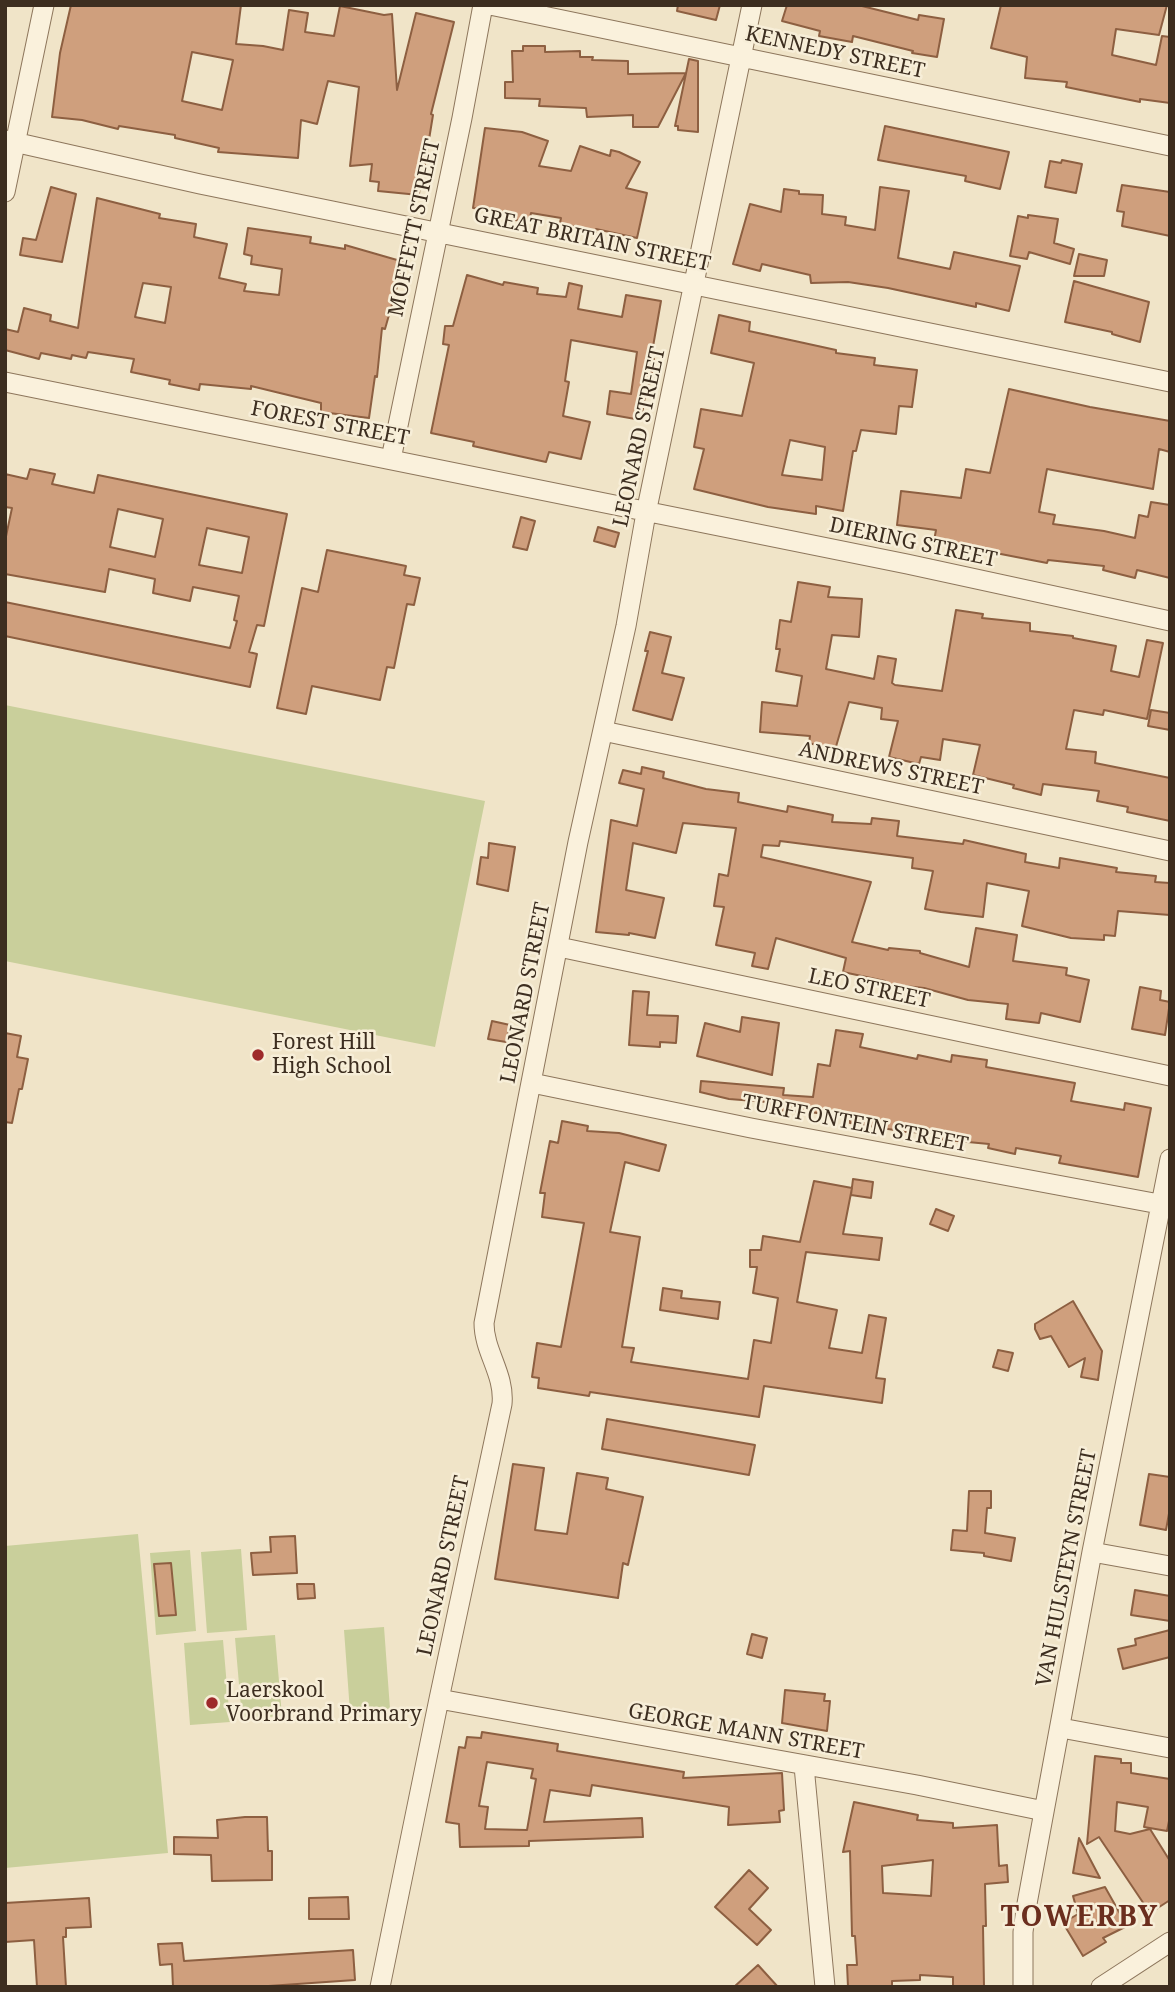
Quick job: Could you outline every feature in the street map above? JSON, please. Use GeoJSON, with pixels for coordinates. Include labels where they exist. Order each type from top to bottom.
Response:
{"type":"FeatureCollection","features":[{"type":"Feature","properties":{"kind":"street"},"geometry":{"type":"LineString","coordinates":[[5,192],[10,142],[44,5]]}},
{"type":"Feature","properties":{"kind":"street","name":"MOFFETT STREET"},"geometry":{"type":"LineString","coordinates":[[391,459],[436,231],[462,118],[482,5]]}},
{"type":"Feature","properties":{"kind":"street","name":"KENNEDY STREET"},"geometry":{"type":"LineString","coordinates":[[490,5],[1170,146]]}},
{"type":"Feature","properties":{"kind":"street","name":"LEONARD STREET"},"geometry":{"type":"LineString","coordinates":[[380,1987],[502,1404],[502,1380],[484,1335],[484,1322],[578,842],[626,626],[646,513],[752,5]]}},
{"type":"Feature","properties":{"kind":"street","name":"GREAT BRITAIN STREET"},"geometry":{"type":"LineString","coordinates":[[10,142],[200,184],[1170,383]]}},
{"type":"Feature","properties":{"kind":"street","name":"FOREST STREET"},"geometry":{"type":"LineString","coordinates":[[5,382],[646,513]]}},
{"type":"Feature","properties":{"kind":"street","name":"DIERING STREET"},"geometry":{"type":"LineString","coordinates":[[646,513],[906,564],[1170,621]]}},
{"type":"Feature","properties":{"kind":"street","name":"ANDREWS STREET"},"geometry":{"type":"LineString","coordinates":[[603,731],[1170,851]]}},
{"type":"Feature","properties":{"kind":"street","name":"LEO STREET"},"geometry":{"type":"LineString","coordinates":[[559,947],[1170,1076]]}},
{"type":"Feature","properties":{"kind":"street","name":"TURFFONTEIN STREET"},"geometry":{"type":"LineString","coordinates":[[532,1083],[751,1128],[1165,1205]]}},
{"type":"Feature","properties":{"kind":"street","name":"VAN HULSTEYN STREET"},"geometry":{"type":"LineString","coordinates":[[1023,1987],[1023,1932],[1044,1811],[1093,1552],[1165,1205],[1170,1159]]}},
{"type":"Feature","properties":{"kind":"street"},"geometry":{"type":"LineString","coordinates":[[1093,1552],[1170,1566]]}},
{"type":"Feature","properties":{"kind":"street","name":"GEORGE MANN STREET"},"geometry":{"type":"LineString","coordinates":[[439,1699],[917,1785],[1044,1811]]}},
{"type":"Feature","properties":{"kind":"street"},"geometry":{"type":"LineString","coordinates":[[1061,1728],[1170,1748]]}},
{"type":"Feature","properties":{"kind":"street"},"geometry":{"type":"LineString","coordinates":[[804,1766],[825,1987]]}},
{"type":"Feature","properties":{"kind":"street"},"geometry":{"type":"LineString","coordinates":[[1101,1987],[1170,1942]]}},
{"type":"Feature","properties":{"kind":"green space"},"geometry":{"type":"Polygon","coordinates":[[[5,705],[485,801],[435,1047],[5,961],[5,705]]]}},
{"type":"Feature","properties":{"kind":"green space"},"geometry":{"type":"Polygon","coordinates":[[[138,1534],[168,1853],[5,1868],[5,1546],[138,1534]]]}},
{"type":"Feature","properties":{"kind":"green space"},"geometry":{"type":"Polygon","coordinates":[[[241,1549],[247,1630],[207,1633],[201,1552],[241,1549]]]}},
{"type":"Feature","properties":{"kind":"green space"},"geometry":{"type":"Polygon","coordinates":[[[190,1550],[196,1631],[156,1635],[150,1553],[190,1550]]]}},
{"type":"Feature","properties":{"kind":"green space"},"geometry":{"type":"Polygon","coordinates":[[[384,1627],[390,1709],[350,1712],[344,1630],[384,1627]]]}},
{"type":"Feature","properties":{"kind":"green space"},"geometry":{"type":"Polygon","coordinates":[[[275,1635],[282,1716],[242,1719],[235,1638],[275,1635]]]}},
{"type":"Feature","properties":{"kind":"green space"},"geometry":{"type":"Polygon","coordinates":[[[223,1640],[230,1722],[190,1725],[184,1643],[223,1640]]]}},
{"type":"Feature","properties":{"kind":"building"},"geometry":{"type":"Polygon","coordinates":[[[71,5],[241,5],[236,44],[283,50],[289,10],[308,13],[305,32],[334,36],[340,6],[384,15],[392,14],[397,90],[416,13],[454,22],[431,114],[433,115],[425,164],[421,163],[419,195],[378,191],[379,182],[370,181],[372,164],[350,166],[359,87],[328,81],[317,124],[301,120],[298,158],[218,152],[219,148],[175,138],[175,135],[119,126],[118,129],[82,120],[52,117],[60,53],[71,5]],[[192,52],[182,101],[222,110],[233,60],[192,52]]]}},
{"type":"Feature","properties":{"kind":"building"},"geometry":{"type":"Polygon","coordinates":[[[678,5],[720,5],[716,20],[677,11],[678,5]]]}},
{"type":"Feature","properties":{"kind":"building"},"geometry":{"type":"Polygon","coordinates":[[[787,5],[858,5],[918,20],[919,15],[944,19],[937,57],[912,53],[913,51],[853,36],[852,42],[819,36],[820,31],[782,21],[787,5]]]}},
{"type":"Feature","properties":{"kind":"building"},"geometry":{"type":"Polygon","coordinates":[[[1001,5],[1167,5],[1159,35],[1116,29],[1112,55],[1156,65],[1162,36],[1170,37],[1170,103],[1140,99],[1140,102],[1066,87],[1067,82],[1025,78],[1027,57],[991,48],[1001,5]]]}},
{"type":"Feature","properties":{"kind":"building"},"geometry":{"type":"Polygon","coordinates":[[[523,46],[545,46],[545,52],[580,51],[580,57],[593,57],[592,60],[628,61],[628,74],[686,73],[658,127],[633,127],[633,115],[587,117],[586,108],[539,106],[540,99],[505,98],[505,82],[513,82],[512,51],[523,51],[523,46]]]}},
{"type":"Feature","properties":{"kind":"building"},"geometry":{"type":"Polygon","coordinates":[[[689,59],[698,61],[698,132],[678,130],[678,126],[675,126],[689,59]]]}},
{"type":"Feature","properties":{"kind":"building"},"geometry":{"type":"Polygon","coordinates":[[[885,126],[1009,152],[1000,189],[965,181],[966,176],[878,160],[885,126]]]}},
{"type":"Feature","properties":{"kind":"building"},"geometry":{"type":"Polygon","coordinates":[[[485,128],[522,132],[548,141],[539,166],[571,171],[580,146],[610,156],[611,150],[619,152],[640,162],[626,188],[647,193],[637,238],[560,223],[561,218],[531,213],[529,222],[515,220],[516,214],[473,208],[485,128]]]}},
{"type":"Feature","properties":{"kind":"building"},"geometry":{"type":"Polygon","coordinates":[[[1062,160],[1082,164],[1076,193],[1045,187],[1050,161],[1061,163],[1062,160]]]}},
{"type":"Feature","properties":{"kind":"building"},"geometry":{"type":"Polygon","coordinates":[[[1122,185],[1170,192],[1170,236],[1122,226],[1124,212],[1117,211],[1122,185]]]}},
{"type":"Feature","properties":{"kind":"building"},"geometry":{"type":"Polygon","coordinates":[[[51,187],[76,194],[62,262],[20,255],[23,238],[36,240],[51,187]]]}},
{"type":"Feature","properties":{"kind":"building"},"geometry":{"type":"Polygon","coordinates":[[[880,187],[909,191],[898,258],[950,269],[954,252],[1020,266],[1009,311],[848,282],[811,283],[810,275],[762,264],[760,271],[733,264],[750,204],[781,212],[784,189],[799,191],[799,194],[823,195],[822,214],[846,217],[845,225],[875,230],[880,187]]]}},
{"type":"Feature","properties":{"kind":"building"},"geometry":{"type":"Polygon","coordinates":[[[97,198],[160,214],[159,218],[196,224],[194,237],[227,244],[219,278],[246,284],[244,291],[279,295],[282,269],[251,264],[252,256],[244,254],[248,228],[311,237],[310,243],[345,249],[345,245],[404,262],[385,329],[382,328],[369,418],[321,412],[321,403],[251,386],[251,389],[200,384],[199,390],[169,384],[170,380],[131,372],[134,359],[88,352],[86,358],[72,355],[71,359],[41,353],[39,359],[5,350],[5,329],[18,332],[24,308],[51,315],[50,321],[78,328],[97,198]],[[143,283],[135,317],[165,323],[171,287],[143,283]]]}},
{"type":"Feature","properties":{"kind":"building"},"geometry":{"type":"Polygon","coordinates":[[[1028,215],[1058,219],[1054,243],[1074,249],[1070,264],[1029,252],[1027,259],[1010,256],[1018,216],[1028,218],[1028,215]]]}},
{"type":"Feature","properties":{"kind":"building"},"geometry":{"type":"Polygon","coordinates":[[[1079,254],[1107,260],[1104,276],[1074,276],[1079,254]]]}},
{"type":"Feature","properties":{"kind":"building"},"geometry":{"type":"Polygon","coordinates":[[[467,275],[503,285],[504,282],[538,288],[537,294],[566,297],[569,283],[582,286],[578,309],[622,317],[626,295],[661,301],[651,358],[654,359],[650,384],[647,384],[641,420],[607,414],[610,391],[631,394],[637,352],[571,340],[565,381],[569,382],[563,416],[590,422],[581,459],[549,452],[546,462],[473,446],[474,442],[431,433],[449,345],[443,344],[445,326],[453,326],[467,275]]]}},
{"type":"Feature","properties":{"kind":"building"},"geometry":{"type":"Polygon","coordinates":[[[1074,281],[1149,302],[1140,342],[1112,332],[1065,322],[1074,281]]]}},
{"type":"Feature","properties":{"kind":"building"},"geometry":{"type":"Polygon","coordinates":[[[719,315],[750,322],[749,331],[836,350],[836,353],[875,358],[874,365],[917,370],[912,407],[899,406],[896,434],[861,430],[856,451],[853,451],[843,511],[816,506],[816,514],[768,507],[694,489],[704,449],[694,447],[701,409],[742,416],[754,363],[711,353],[719,315]],[[790,440],[782,475],[822,480],[825,447],[790,440]]]}},
{"type":"Feature","properties":{"kind":"building"},"geometry":{"type":"Polygon","coordinates":[[[1009,389],[1170,421],[1170,452],[1159,449],[1153,489],[1047,469],[1039,512],[1055,515],[1053,524],[1135,538],[1139,515],[1148,517],[1151,502],[1170,505],[1170,578],[1137,570],[1135,578],[1103,570],[1104,566],[1048,560],[1047,563],[934,541],[936,530],[897,525],[901,491],[961,498],[966,469],[990,473],[1009,389]]]}},
{"type":"Feature","properties":{"kind":"building"},"geometry":{"type":"Polygon","coordinates":[[[30,469],[55,474],[52,484],[94,493],[98,475],[287,514],[264,626],[257,625],[249,652],[257,654],[250,687],[5,636],[5,602],[230,648],[237,621],[234,620],[239,596],[193,587],[190,601],[153,593],[155,579],[109,569],[105,592],[5,574],[5,541],[12,508],[5,507],[5,474],[27,479],[30,469]],[[118,509],[110,547],[155,557],[163,519],[118,509]],[[207,528],[199,565],[242,573],[249,537],[207,528]]]}},
{"type":"Feature","properties":{"kind":"building"},"geometry":{"type":"Polygon","coordinates":[[[521,517],[535,521],[527,550],[513,547],[521,517]]]}},
{"type":"Feature","properties":{"kind":"building"},"geometry":{"type":"Polygon","coordinates":[[[598,527],[619,533],[615,547],[594,541],[598,527]]]}},
{"type":"Feature","properties":{"kind":"building"},"geometry":{"type":"Polygon","coordinates":[[[327,550],[406,566],[404,575],[420,578],[414,605],[407,604],[394,668],[387,667],[380,700],[312,686],[306,714],[277,708],[302,588],[318,592],[327,550]]]}},
{"type":"Feature","properties":{"kind":"building"},"geometry":{"type":"Polygon","coordinates":[[[798,582],[830,587],[828,597],[862,599],[859,637],[832,635],[826,669],[874,679],[878,656],[896,659],[892,683],[895,685],[942,691],[956,610],[983,614],[982,618],[1030,623],[1030,631],[1073,636],[1116,646],[1111,671],[1139,677],[1147,640],[1163,643],[1147,719],[1104,710],[1103,715],[1074,710],[1066,749],[1096,752],[1095,763],[1170,778],[1170,821],[1127,812],[1128,807],[1097,801],[1099,791],[1043,784],[1041,795],[973,775],[980,745],[943,739],[940,760],[921,757],[919,764],[889,757],[898,721],[881,719],[882,708],[849,702],[835,750],[809,743],[810,736],[760,732],[762,702],[797,706],[802,676],[776,671],[780,649],[776,649],[780,620],[791,622],[798,582]]]}},
{"type":"Feature","properties":{"kind":"building"},"geometry":{"type":"Polygon","coordinates":[[[650,632],[671,637],[662,673],[684,678],[672,720],[633,710],[650,632]]]}},
{"type":"Feature","properties":{"kind":"building"},"geometry":{"type":"Polygon","coordinates":[[[1151,710],[1170,713],[1170,730],[1148,726],[1151,710]]]}},
{"type":"Feature","properties":{"kind":"building"},"geometry":{"type":"Polygon","coordinates":[[[642,767],[664,772],[663,778],[706,789],[739,793],[738,802],[787,812],[788,806],[833,815],[832,822],[871,824],[872,818],[899,821],[897,836],[963,844],[964,840],[1026,854],[1025,862],[1059,868],[1060,858],[1117,868],[1116,872],[1156,876],[1155,882],[1170,883],[1170,915],[1118,911],[1115,936],[1104,935],[1104,940],[1071,938],[1022,926],[1029,891],[987,883],[983,917],[941,912],[925,909],[933,871],[912,868],[913,858],[780,841],[779,846],[763,845],[761,857],[871,882],[852,942],[888,950],[920,951],[969,967],[976,928],[1017,935],[1013,961],[1067,968],[1066,975],[1089,980],[1080,1022],[1041,1013],[1039,1023],[1006,1019],[1008,1004],[968,1000],[924,988],[885,984],[885,981],[843,972],[846,958],[776,938],[768,969],[752,966],[755,953],[716,945],[724,907],[714,906],[719,874],[728,876],[736,828],[683,823],[676,853],[633,843],[626,890],[664,898],[655,938],[629,933],[596,932],[611,820],[637,826],[644,789],[619,783],[623,770],[641,774],[642,767]]]}},
{"type":"Feature","properties":{"kind":"building"},"geometry":{"type":"Polygon","coordinates":[[[489,843],[515,847],[508,891],[477,884],[481,857],[488,858],[489,843]]]}},
{"type":"Feature","properties":{"kind":"building"},"geometry":{"type":"Polygon","coordinates":[[[1140,987],[1161,991],[1160,1000],[1170,1002],[1165,1035],[1132,1029],[1140,987]]]}},
{"type":"Feature","properties":{"kind":"building"},"geometry":{"type":"Polygon","coordinates":[[[633,991],[649,992],[647,1015],[678,1016],[676,1043],[660,1042],[660,1047],[629,1045],[633,991]]]}},
{"type":"Feature","properties":{"kind":"building"},"geometry":{"type":"Polygon","coordinates":[[[742,1017],[779,1023],[772,1075],[697,1056],[705,1023],[740,1032],[742,1017]]]}},
{"type":"Feature","properties":{"kind":"building"},"geometry":{"type":"Polygon","coordinates":[[[492,1021],[510,1025],[506,1042],[488,1039],[492,1021]]]}},
{"type":"Feature","properties":{"kind":"building"},"geometry":{"type":"Polygon","coordinates":[[[836,1030],[863,1034],[860,1047],[917,1059],[918,1055],[951,1062],[952,1055],[987,1060],[986,1067],[1075,1083],[1071,1101],[1124,1110],[1125,1103],[1151,1108],[1138,1177],[1059,1163],[1061,1156],[1016,1148],[1015,1154],[988,1148],[989,1144],[936,1139],[937,1133],[907,1132],[850,1123],[850,1118],[810,1112],[767,1110],[767,1102],[729,1099],[700,1092],[701,1081],[784,1088],[783,1095],[813,1097],[818,1064],[830,1066],[836,1030]]]}},
{"type":"Feature","properties":{"kind":"building"},"geometry":{"type":"Polygon","coordinates":[[[5,1033],[21,1036],[17,1057],[28,1059],[12,1123],[5,1122],[5,1033]]]}},
{"type":"Feature","properties":{"kind":"building"},"geometry":{"type":"Polygon","coordinates":[[[562,1121],[588,1126],[587,1131],[619,1133],[666,1145],[659,1171],[625,1162],[610,1232],[640,1237],[622,1347],[634,1348],[631,1362],[748,1379],[754,1340],[771,1343],[778,1298],[753,1293],[757,1267],[750,1267],[750,1250],[761,1250],[763,1236],[800,1242],[814,1181],[852,1188],[843,1234],[882,1238],[879,1260],[806,1252],[797,1302],[837,1310],[829,1348],[862,1353],[869,1315],[886,1318],[876,1378],[885,1379],[882,1403],[764,1386],[759,1417],[590,1392],[589,1396],[538,1388],[539,1378],[532,1377],[537,1343],[561,1347],[584,1223],[542,1217],[545,1193],[540,1193],[550,1141],[558,1143],[562,1121]]]}},
{"type":"Feature","properties":{"kind":"building"},"geometry":{"type":"Polygon","coordinates":[[[853,1179],[873,1182],[871,1198],[851,1195],[853,1179]]]}},
{"type":"Feature","properties":{"kind":"building"},"geometry":{"type":"Polygon","coordinates":[[[936,1209],[954,1216],[948,1231],[930,1224],[936,1209]]]}},
{"type":"Feature","properties":{"kind":"building"},"geometry":{"type":"Polygon","coordinates":[[[663,1288],[682,1291],[681,1298],[720,1302],[718,1319],[660,1310],[663,1288]]]}},
{"type":"Feature","properties":{"kind":"building"},"geometry":{"type":"Polygon","coordinates":[[[1073,1301],[1102,1351],[1098,1380],[1081,1377],[1085,1358],[1069,1367],[1051,1336],[1040,1339],[1035,1329],[1035,1324],[1073,1301]]]}},
{"type":"Feature","properties":{"kind":"building"},"geometry":{"type":"Polygon","coordinates":[[[998,1350],[1013,1353],[1008,1371],[993,1367],[998,1350]]]}},
{"type":"Feature","properties":{"kind":"building"},"geometry":{"type":"Polygon","coordinates":[[[607,1419],[755,1445],[749,1475],[602,1449],[607,1419]]]}},
{"type":"Feature","properties":{"kind":"building"},"geometry":{"type":"Polygon","coordinates":[[[513,1464],[544,1468],[535,1530],[567,1534],[577,1473],[608,1478],[606,1489],[643,1497],[628,1565],[623,1563],[618,1598],[495,1579],[513,1464]]]}},
{"type":"Feature","properties":{"kind":"building"},"geometry":{"type":"Polygon","coordinates":[[[1149,1474],[1170,1477],[1170,1508],[1166,1530],[1140,1525],[1149,1474]]]}},
{"type":"Feature","properties":{"kind":"building"},"geometry":{"type":"Polygon","coordinates":[[[969,1491],[991,1491],[991,1508],[987,1508],[985,1533],[1015,1538],[1011,1561],[984,1556],[984,1553],[951,1550],[953,1530],[967,1531],[969,1491]]]}},
{"type":"Feature","properties":{"kind":"building"},"geometry":{"type":"Polygon","coordinates":[[[295,1536],[297,1573],[253,1575],[251,1553],[271,1552],[270,1537],[295,1536]]]}},
{"type":"Feature","properties":{"kind":"building"},"geometry":{"type":"Polygon","coordinates":[[[171,1563],[176,1615],[159,1616],[154,1564],[171,1563]]]}},
{"type":"Feature","properties":{"kind":"building"},"geometry":{"type":"Polygon","coordinates":[[[297,1584],[314,1584],[315,1598],[298,1599],[297,1584]]]}},
{"type":"Feature","properties":{"kind":"building"},"geometry":{"type":"Polygon","coordinates":[[[1135,1590],[1170,1596],[1170,1621],[1131,1615],[1135,1590]]]}},
{"type":"Feature","properties":{"kind":"building"},"geometry":{"type":"Polygon","coordinates":[[[1170,1630],[1170,1657],[1123,1669],[1118,1649],[1136,1645],[1135,1639],[1170,1630]]]}},
{"type":"Feature","properties":{"kind":"building"},"geometry":{"type":"Polygon","coordinates":[[[752,1634],[767,1638],[762,1658],[747,1654],[752,1634]]]}},
{"type":"Feature","properties":{"kind":"building"},"geometry":{"type":"Polygon","coordinates":[[[785,1690],[825,1694],[824,1701],[830,1701],[827,1731],[782,1723],[785,1690]]]}},
{"type":"Feature","properties":{"kind":"building"},"geometry":{"type":"Polygon","coordinates":[[[482,1732],[558,1744],[557,1751],[684,1772],[683,1778],[782,1773],[784,1810],[779,1811],[780,1822],[728,1825],[729,1807],[592,1785],[590,1796],[550,1790],[544,1822],[642,1818],[643,1837],[529,1841],[529,1846],[460,1847],[459,1824],[446,1822],[459,1747],[465,1748],[467,1737],[481,1738],[482,1732]],[[487,1762],[479,1806],[488,1807],[485,1829],[527,1830],[536,1779],[531,1778],[533,1769],[487,1762]]]}},
{"type":"Feature","properties":{"kind":"building"},"geometry":{"type":"Polygon","coordinates":[[[1095,1756],[1131,1763],[1131,1773],[1170,1779],[1170,1816],[1167,1831],[1144,1827],[1148,1807],[1117,1802],[1115,1831],[1130,1834],[1150,1829],[1170,1861],[1170,1900],[1150,1913],[1099,1837],[1087,1844],[1095,1756]]]}},
{"type":"Feature","properties":{"kind":"building"},"geometry":{"type":"Polygon","coordinates":[[[854,1802],[918,1815],[917,1820],[953,1823],[953,1828],[997,1825],[999,1866],[1007,1865],[1008,1882],[985,1884],[984,1987],[953,1987],[953,1977],[920,1975],[920,1980],[892,1981],[892,1987],[848,1987],[847,1965],[857,1965],[855,1936],[852,1936],[850,1851],[843,1852],[854,1802]],[[933,1860],[882,1866],[883,1893],[931,1896],[933,1860]]]}},
{"type":"Feature","properties":{"kind":"building"},"geometry":{"type":"Polygon","coordinates":[[[267,1817],[268,1851],[272,1851],[272,1880],[212,1881],[211,1855],[174,1854],[174,1837],[218,1838],[217,1820],[267,1817]]]}},
{"type":"Feature","properties":{"kind":"building"},"geometry":{"type":"Polygon","coordinates":[[[1079,1838],[1100,1878],[1073,1873],[1079,1838]]]}},
{"type":"Feature","properties":{"kind":"building"},"geometry":{"type":"Polygon","coordinates":[[[749,1870],[768,1888],[749,1909],[771,1930],[757,1945],[715,1907],[749,1870]]]}},
{"type":"Feature","properties":{"kind":"building"},"geometry":{"type":"Polygon","coordinates":[[[1105,1887],[1127,1926],[1103,1938],[1106,1942],[1083,1956],[1063,1923],[1078,1914],[1073,1896],[1105,1887]]]}},
{"type":"Feature","properties":{"kind":"building"},"geometry":{"type":"Polygon","coordinates":[[[348,1897],[349,1919],[309,1919],[309,1898],[348,1897]]]}},
{"type":"Feature","properties":{"kind":"building"},"geometry":{"type":"Polygon","coordinates":[[[89,1898],[91,1927],[66,1928],[66,1937],[63,1937],[66,1987],[37,1987],[34,1940],[5,1942],[5,1903],[89,1898]]]}},
{"type":"Feature","properties":{"kind":"building"},"geometry":{"type":"Polygon","coordinates":[[[182,1943],[184,1961],[353,1950],[355,1980],[254,1987],[173,1987],[172,1964],[160,1965],[158,1944],[182,1943]]]}},
{"type":"Feature","properties":{"kind":"building"},"geometry":{"type":"Polygon","coordinates":[[[758,1965],[778,1987],[734,1987],[758,1965]]]}},
{"type":"Feature","properties":{"kind":"place","name":"Forest Hill High School"},"geometry":{"type":"Point","coordinates":[258,1055]}},
{"type":"Feature","properties":{"kind":"place","name":"Laerskool Voorbrand Primary"},"geometry":{"type":"Point","coordinates":[212,1703]}},
{"type":"Feature","properties":{"kind":"district","name":"TOWERBY"},"geometry":{"type":"Point","coordinates":[1080,1918]}}]}
